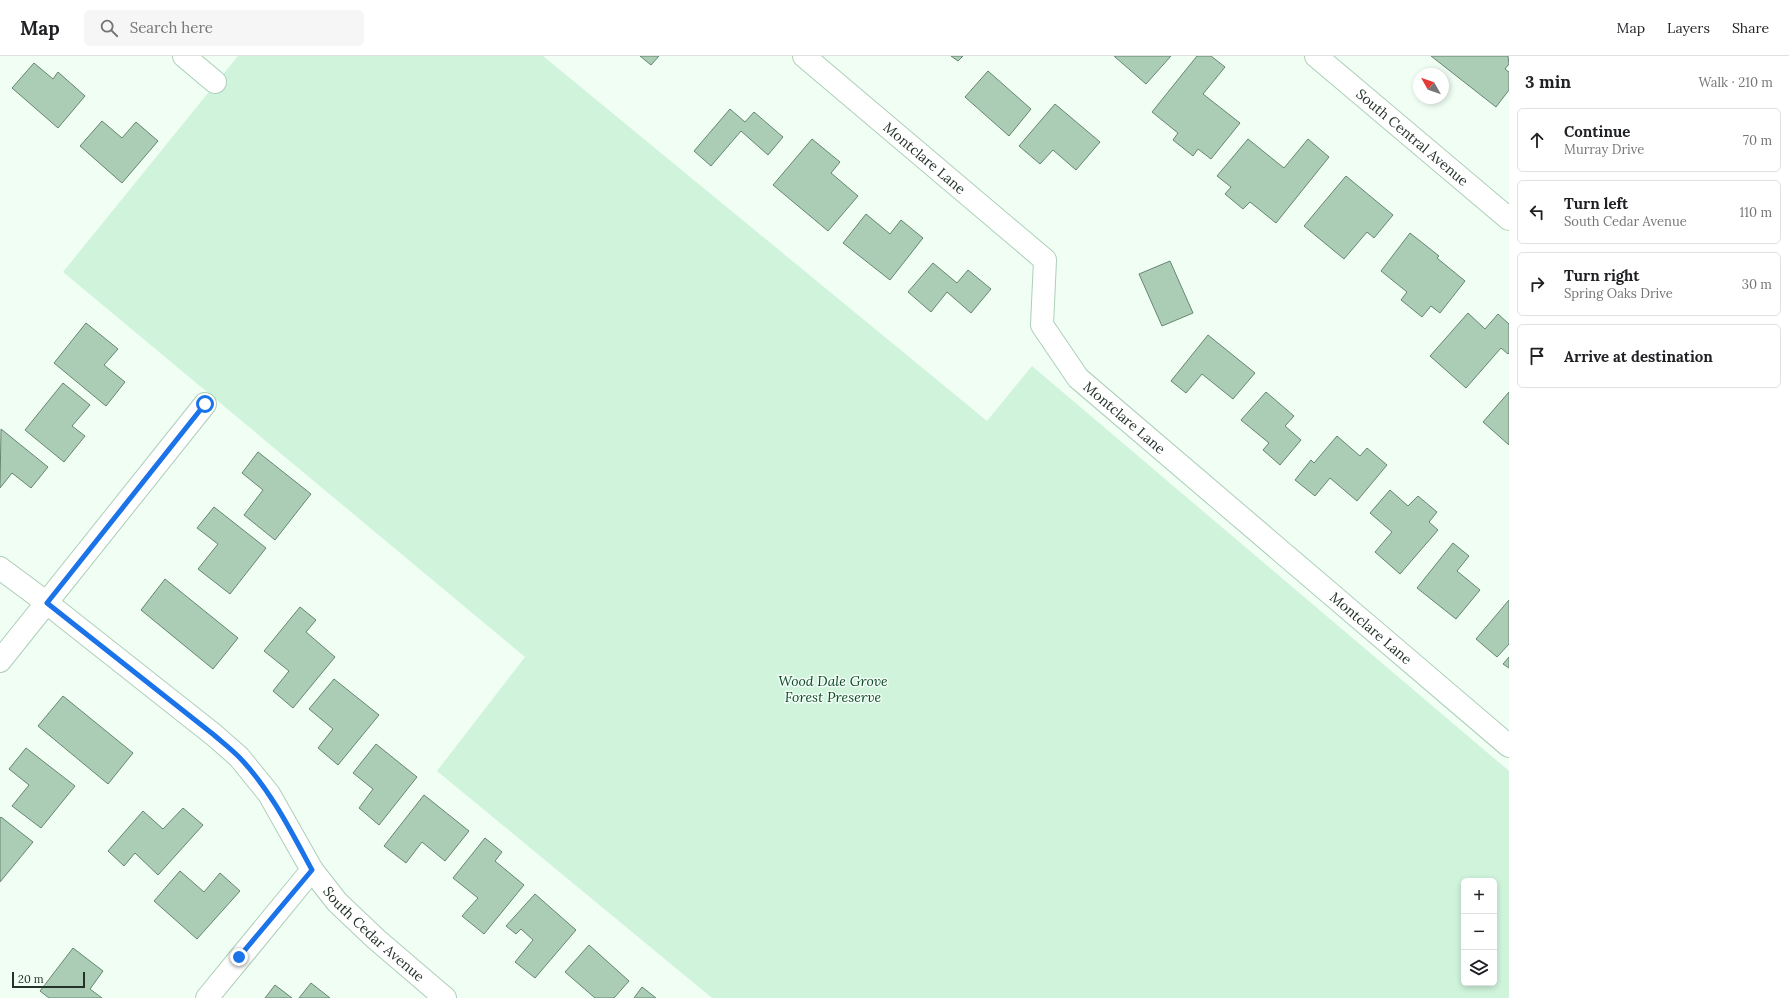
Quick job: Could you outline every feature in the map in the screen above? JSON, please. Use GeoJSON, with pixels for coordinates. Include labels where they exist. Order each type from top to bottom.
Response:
{"type":"FeatureCollection","features":[{"type":"Feature","properties":{"kind":"street"},"geometry":{"type":"LineString","coordinates":[[184,56],[215,82]]}},
{"type":"Feature","properties":{"kind":"street","name":"Montclare Lane"},"geometry":{"type":"LineString","coordinates":[[804,56],[1046,260],[1042,324],[1078,378],[1509,746]]}},
{"type":"Feature","properties":{"kind":"street","name":"South Central Avenue"},"geometry":{"type":"LineString","coordinates":[[1327,60],[1509,219]]}},
{"type":"Feature","properties":{"kind":"street"},"geometry":{"type":"LineString","coordinates":[[0,661],[205,404]]}},
{"type":"Feature","properties":{"kind":"street","name":"South Cedar Avenue"},"geometry":{"type":"LineString","coordinates":[[0,568],[47,603],[214,735],[239,757],[269,794],[312,870],[337,902],[376,939],[445,998]]}},
{"type":"Feature","properties":{"kind":"street"},"geometry":{"type":"LineString","coordinates":[[207,998],[312,870]]}},
{"type":"Feature","properties":{"kind":"green space","name":"Wood Dale Grove Forest Preserve"},"geometry":{"type":"Polygon","coordinates":[[[238,56],[543,56],[987,421],[1032,366],[1509,771],[1509,998],[712,998],[437,771],[525,657],[63,272],[238,56]]]}},
{"type":"Feature","properties":{"kind":"building"},"geometry":{"type":"Polygon","coordinates":[[[640,56],[659,56],[651,65],[640,56]]]}},
{"type":"Feature","properties":{"kind":"building"},"geometry":{"type":"Polygon","coordinates":[[[951,56],[963,56],[958,61],[951,56]]]}},
{"type":"Feature","properties":{"kind":"building"},"geometry":{"type":"Polygon","coordinates":[[[1114,56],[1171,56],[1146,84],[1114,56]]]}},
{"type":"Feature","properties":{"kind":"building"},"geometry":{"type":"Polygon","coordinates":[[[1197,56],[1211,56],[1225,67],[1203,94],[1240,123],[1211,159],[1198,149],[1193,156],[1173,140],[1178,133],[1152,112],[1197,56]]]}},
{"type":"Feature","properties":{"kind":"building"},"geometry":{"type":"Polygon","coordinates":[[[1431,56],[1508,56],[1509,64],[1505,69],[1509,72],[1509,90],[1496,107],[1449,70],[1449,68],[1446,68],[1431,56]]]}},
{"type":"Feature","properties":{"kind":"building"},"geometry":{"type":"Polygon","coordinates":[[[34,63],[53,79],[58,72],[85,96],[58,128],[12,88],[34,63]]]}},
{"type":"Feature","properties":{"kind":"building"},"geometry":{"type":"Polygon","coordinates":[[[988,71],[1031,109],[1009,136],[965,97],[988,71]]]}},
{"type":"Feature","properties":{"kind":"building"},"geometry":{"type":"Polygon","coordinates":[[[1055,104],[1100,142],[1076,170],[1053,150],[1040,164],[1019,146],[1055,104]]]}},
{"type":"Feature","properties":{"kind":"building"},"geometry":{"type":"Polygon","coordinates":[[[730,109],[745,122],[754,112],[783,137],[768,155],[741,131],[711,166],[694,151],[730,109]]]}},
{"type":"Feature","properties":{"kind":"building"},"geometry":{"type":"Polygon","coordinates":[[[102,121],[122,138],[136,122],[158,141],[122,183],[80,146],[102,121]]]}},
{"type":"Feature","properties":{"kind":"building"},"geometry":{"type":"Polygon","coordinates":[[[812,139],[840,162],[831,173],[858,196],[828,231],[773,185],[812,139]]]}},
{"type":"Feature","properties":{"kind":"building"},"geometry":{"type":"Polygon","coordinates":[[[1248,139],[1284,168],[1308,139],[1329,157],[1276,223],[1250,202],[1243,209],[1225,194],[1231,187],[1217,176],[1248,139]]]}},
{"type":"Feature","properties":{"kind":"building"},"geometry":{"type":"Polygon","coordinates":[[[1346,176],[1393,215],[1374,238],[1367,232],[1344,259],[1304,226],[1346,176]]]}},
{"type":"Feature","properties":{"kind":"building"},"geometry":{"type":"Polygon","coordinates":[[[866,214],[890,234],[901,220],[923,238],[890,280],[843,243],[866,214]]]}},
{"type":"Feature","properties":{"kind":"building"},"geometry":{"type":"Polygon","coordinates":[[[1410,233],[1439,256],[1437,258],[1465,281],[1440,313],[1431,306],[1422,317],[1401,300],[1407,292],[1381,271],[1410,233]]]}},
{"type":"Feature","properties":{"kind":"building"},"geometry":{"type":"Polygon","coordinates":[[[1170,261],[1193,313],[1162,326],[1139,274],[1170,261]]]}},
{"type":"Feature","properties":{"kind":"building"},"geometry":{"type":"Polygon","coordinates":[[[933,263],[957,283],[968,270],[991,289],[971,313],[947,292],[931,312],[908,292],[933,263]]]}},
{"type":"Feature","properties":{"kind":"building"},"geometry":{"type":"Polygon","coordinates":[[[1468,313],[1485,329],[1498,314],[1509,324],[1509,353],[1508,354],[1501,348],[1466,388],[1430,356],[1468,313]]]}},
{"type":"Feature","properties":{"kind":"building"},"geometry":{"type":"Polygon","coordinates":[[[86,323],[118,349],[104,365],[125,382],[106,406],[54,363],[86,323]]]}},
{"type":"Feature","properties":{"kind":"building"},"geometry":{"type":"Polygon","coordinates":[[[1208,335],[1255,373],[1233,399],[1202,374],[1186,393],[1171,381],[1208,335]]]}},
{"type":"Feature","properties":{"kind":"building"},"geometry":{"type":"Polygon","coordinates":[[[63,383],[90,405],[72,426],[85,436],[64,462],[25,430],[63,383]]]}},
{"type":"Feature","properties":{"kind":"building"},"geometry":{"type":"Polygon","coordinates":[[[1266,392],[1294,416],[1285,426],[1301,440],[1280,465],[1263,450],[1269,443],[1241,420],[1266,392]]]}},
{"type":"Feature","properties":{"kind":"building"},"geometry":{"type":"Polygon","coordinates":[[[1509,392],[1509,445],[1483,422],[1509,392]]]}},
{"type":"Feature","properties":{"kind":"building"},"geometry":{"type":"Polygon","coordinates":[[[1,429],[48,467],[31,488],[12,473],[0,488],[1,429]]]}},
{"type":"Feature","properties":{"kind":"building"},"geometry":{"type":"Polygon","coordinates":[[[1337,436],[1360,456],[1367,448],[1387,465],[1357,501],[1330,478],[1315,496],[1295,480],[1311,460],[1314,463],[1337,436]]]}},
{"type":"Feature","properties":{"kind":"building"},"geometry":{"type":"Polygon","coordinates":[[[258,452],[311,494],[275,540],[244,515],[263,490],[242,473],[258,452]]]}},
{"type":"Feature","properties":{"kind":"building"},"geometry":{"type":"Polygon","coordinates":[[[1390,490],[1408,506],[1418,496],[1437,512],[1429,522],[1438,530],[1400,574],[1375,552],[1392,532],[1370,513],[1390,490]]]}},
{"type":"Feature","properties":{"kind":"building"},"geometry":{"type":"Polygon","coordinates":[[[214,507],[266,548],[230,594],[198,569],[218,544],[197,528],[214,507]]]}},
{"type":"Feature","properties":{"kind":"building"},"geometry":{"type":"Polygon","coordinates":[[[1453,543],[1469,556],[1457,571],[1480,590],[1456,619],[1417,588],[1453,543]]]}},
{"type":"Feature","properties":{"kind":"building"},"geometry":{"type":"Polygon","coordinates":[[[165,579],[238,638],[213,669],[141,610],[165,579]]]}},
{"type":"Feature","properties":{"kind":"building"},"geometry":{"type":"Polygon","coordinates":[[[1509,600],[1509,644],[1497,657],[1476,639],[1509,600]]]}},
{"type":"Feature","properties":{"kind":"building"},"geometry":{"type":"Polygon","coordinates":[[[300,607],[316,620],[306,632],[335,657],[293,708],[273,691],[289,671],[264,651],[300,607]]]}},
{"type":"Feature","properties":{"kind":"building"},"geometry":{"type":"Polygon","coordinates":[[[1509,657],[1509,668],[1503,664],[1509,657]]]}},
{"type":"Feature","properties":{"kind":"building"},"geometry":{"type":"Polygon","coordinates":[[[334,679],[379,715],[338,765],[318,748],[333,729],[309,709],[334,679]]]}},
{"type":"Feature","properties":{"kind":"building"},"geometry":{"type":"Polygon","coordinates":[[[63,696],[133,753],[108,784],[38,726],[63,696]]]}},
{"type":"Feature","properties":{"kind":"building"},"geometry":{"type":"Polygon","coordinates":[[[376,744],[417,777],[379,825],[359,808],[373,789],[353,773],[376,744]]]}},
{"type":"Feature","properties":{"kind":"building"},"geometry":{"type":"Polygon","coordinates":[[[26,748],[75,786],[41,828],[12,806],[29,785],[9,769],[26,748]]]}},
{"type":"Feature","properties":{"kind":"building"},"geometry":{"type":"Polygon","coordinates":[[[424,795],[469,831],[445,861],[422,842],[406,863],[384,846],[424,795]]]}},
{"type":"Feature","properties":{"kind":"building"},"geometry":{"type":"Polygon","coordinates":[[[183,808],[203,825],[158,875],[135,853],[124,866],[108,851],[143,811],[163,829],[183,808]]]}},
{"type":"Feature","properties":{"kind":"building"},"geometry":{"type":"Polygon","coordinates":[[[1,817],[33,842],[0,882],[0,818],[1,817]]]}},
{"type":"Feature","properties":{"kind":"building"},"geometry":{"type":"Polygon","coordinates":[[[485,838],[502,852],[495,861],[524,885],[484,934],[462,916],[478,898],[453,878],[485,838]]]}},
{"type":"Feature","properties":{"kind":"building"},"geometry":{"type":"Polygon","coordinates":[[[180,871],[204,892],[220,873],[240,891],[197,939],[154,901],[180,871]]]}},
{"type":"Feature","properties":{"kind":"building"},"geometry":{"type":"Polygon","coordinates":[[[535,894],[576,930],[535,978],[515,962],[533,940],[521,929],[516,934],[506,926],[535,894]]]}},
{"type":"Feature","properties":{"kind":"building"},"geometry":{"type":"Polygon","coordinates":[[[589,945],[629,981],[614,998],[595,998],[565,972],[589,945]]]}},
{"type":"Feature","properties":{"kind":"building"},"geometry":{"type":"Polygon","coordinates":[[[73,948],[103,971],[90,989],[102,998],[49,998],[40,991],[73,948]]]}},
{"type":"Feature","properties":{"kind":"building"},"geometry":{"type":"Polygon","coordinates":[[[311,983],[330,998],[299,998],[311,983]]]}},
{"type":"Feature","properties":{"kind":"building"},"geometry":{"type":"Polygon","coordinates":[[[275,985],[292,998],[265,998],[275,985]]]}},
{"type":"Feature","properties":{"kind":"building"},"geometry":{"type":"Polygon","coordinates":[[[642,987],[656,998],[634,998],[642,987]]]}},
{"type":"Feature","properties":{"kind":"route"},"geometry":{"type":"LineString","coordinates":[[205,404],[47,603],[214,735],[239,757],[269,794],[312,870],[239,957]]}}]}
